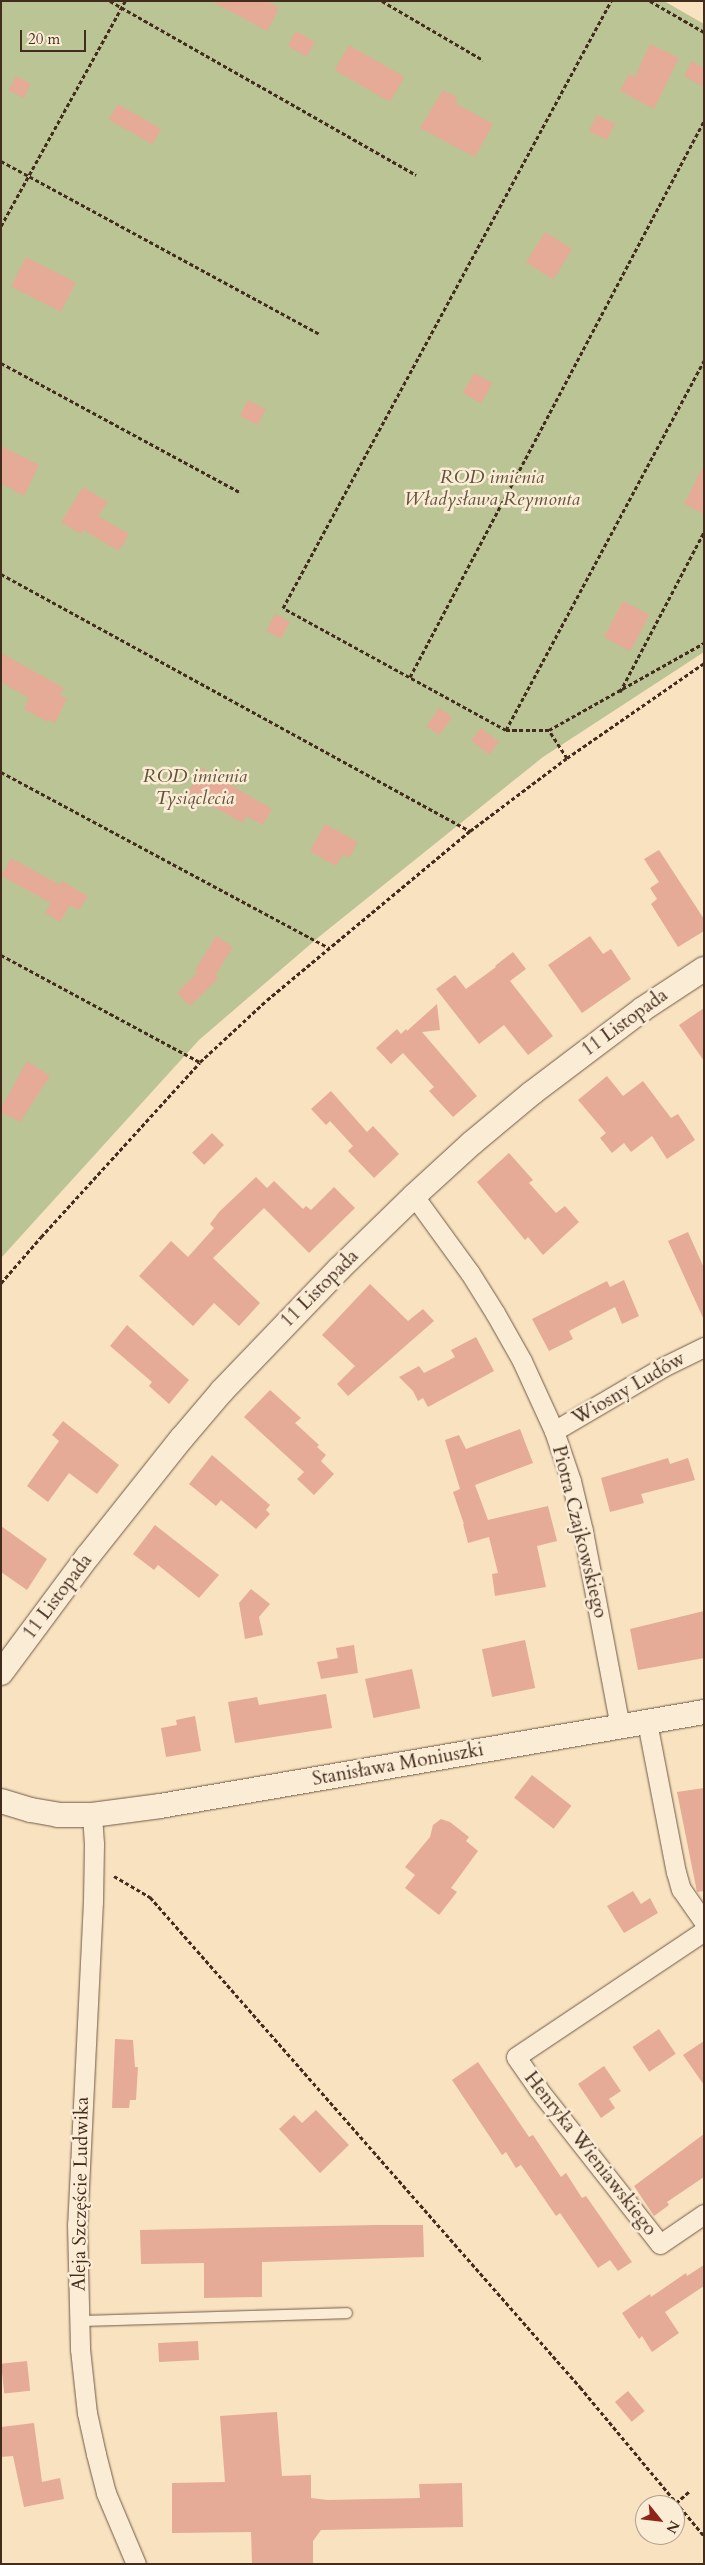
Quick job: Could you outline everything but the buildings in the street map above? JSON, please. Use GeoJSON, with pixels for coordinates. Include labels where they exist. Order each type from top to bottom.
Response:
{"type":"FeatureCollection","features":[{"type":"Feature","properties":{"kind":"street","name":"11 Listopada"},"geometry":{"type":"LineString","coordinates":[[1,1673],[88,1556],[182,1438],[264,1346],[414,1196],[472,1143],[552,1077],[643,1009],[704,969]]}},
{"type":"Feature","properties":{"kind":"street","name":"Piotra Czajkowskiego"},"geometry":{"type":"LineString","coordinates":[[414,1196],[470,1273],[495,1313],[522,1361],[554,1431],[571,1480],[583,1531],[620,1727]]}},
{"type":"Feature","properties":{"kind":"street","name":"Wiosny Ludów"},"geometry":{"type":"LineString","coordinates":[[554,1431],[663,1367],[704,1347]]}},
{"type":"Feature","properties":{"kind":"street","name":"Stanisława Moniuszki"},"geometry":{"type":"LineString","coordinates":[[1,1801],[31,1810],[58,1815],[92,1815],[704,1712]]}},
{"type":"Feature","properties":{"kind":"street"},"geometry":{"type":"LineString","coordinates":[[647,1722],[676,1872],[681,1889],[704,1922]]}},
{"type":"Feature","properties":{"kind":"street","name":"Aleja Szczęście Ludwika"},"geometry":{"type":"LineString","coordinates":[[92,1815],[94,1844],[93,1901],[78,2208],[79,2321],[87,2413],[96,2454],[106,2493],[136,2564]]}},
{"type":"Feature","properties":{"kind":"street","name":"Henryka Wieniawskiego"},"geometry":{"type":"LineString","coordinates":[[704,1931],[516,2057],[538,2089],[660,2244],[704,2214]]}},
{"type":"Feature","properties":{"kind":"lane"},"geometry":{"type":"LineString","coordinates":[[79,2321],[347,2313]]}},
{"type":"Feature","properties":{"kind":"path"},"geometry":{"type":"LineString","coordinates":[[110,1],[416,175]]}},
{"type":"Feature","properties":{"kind":"path"},"geometry":{"type":"LineString","coordinates":[[1,226],[125,1]]}},
{"type":"Feature","properties":{"kind":"path"},"geometry":{"type":"LineString","coordinates":[[382,1],[483,60]]}},
{"type":"Feature","properties":{"kind":"path"},"geometry":{"type":"LineString","coordinates":[[611,1],[283,608],[506,730],[549,730],[620,692],[704,643]]}},
{"type":"Feature","properties":{"kind":"path"},"geometry":{"type":"LineString","coordinates":[[650,1],[704,32]]}},
{"type":"Feature","properties":{"kind":"path"},"geometry":{"type":"LineString","coordinates":[[410,678],[704,121]]}},
{"type":"Feature","properties":{"kind":"path"},"geometry":{"type":"LineString","coordinates":[[1,161],[320,334]]}},
{"type":"Feature","properties":{"kind":"path"},"geometry":{"type":"LineString","coordinates":[[506,730],[704,361]]}},
{"type":"Feature","properties":{"kind":"path"},"geometry":{"type":"LineString","coordinates":[[1,363],[241,493]]}},
{"type":"Feature","properties":{"kind":"path"},"geometry":{"type":"LineString","coordinates":[[620,692],[704,532]]}},
{"type":"Feature","properties":{"kind":"path"},"geometry":{"type":"LineString","coordinates":[[1,574],[470,831]]}},
{"type":"Feature","properties":{"kind":"path"},"geometry":{"type":"LineString","coordinates":[[1,1283],[200,1062],[267,1000],[470,831],[567,758],[704,663]]}},
{"type":"Feature","properties":{"kind":"path"},"geometry":{"type":"LineString","coordinates":[[549,730],[567,758]]}},
{"type":"Feature","properties":{"kind":"path"},"geometry":{"type":"LineString","coordinates":[[1,772],[329,948]]}},
{"type":"Feature","properties":{"kind":"path"},"geometry":{"type":"LineString","coordinates":[[1,955],[200,1062]]}},
{"type":"Feature","properties":{"kind":"path"},"geometry":{"type":"LineString","coordinates":[[106,1872],[150,1897],[573,2379],[670,2495]]}},
{"type":"Feature","properties":{"kind":"path"},"geometry":{"type":"LineString","coordinates":[[685,2495],[690,2491]]}},
{"type":"Feature","properties":{"kind":"path"},"geometry":{"type":"LineString","coordinates":[[685,2513],[704,2536]]}},
{"type":"Feature","properties":{"kind":"green space","name":"ROD imienia Tysiąclecia"},"geometry":{"type":"Polygon","coordinates":[[[1,1],[664,1],[704,24],[704,652],[543,757],[320,936],[199,1040],[1,1258],[1,1]]]}},
{"type":"Feature","properties":{"kind":"park label","name":"ROD imienia Władysława Reymonta"},"geometry":{"type":"Point","coordinates":[492,489]}}]}
